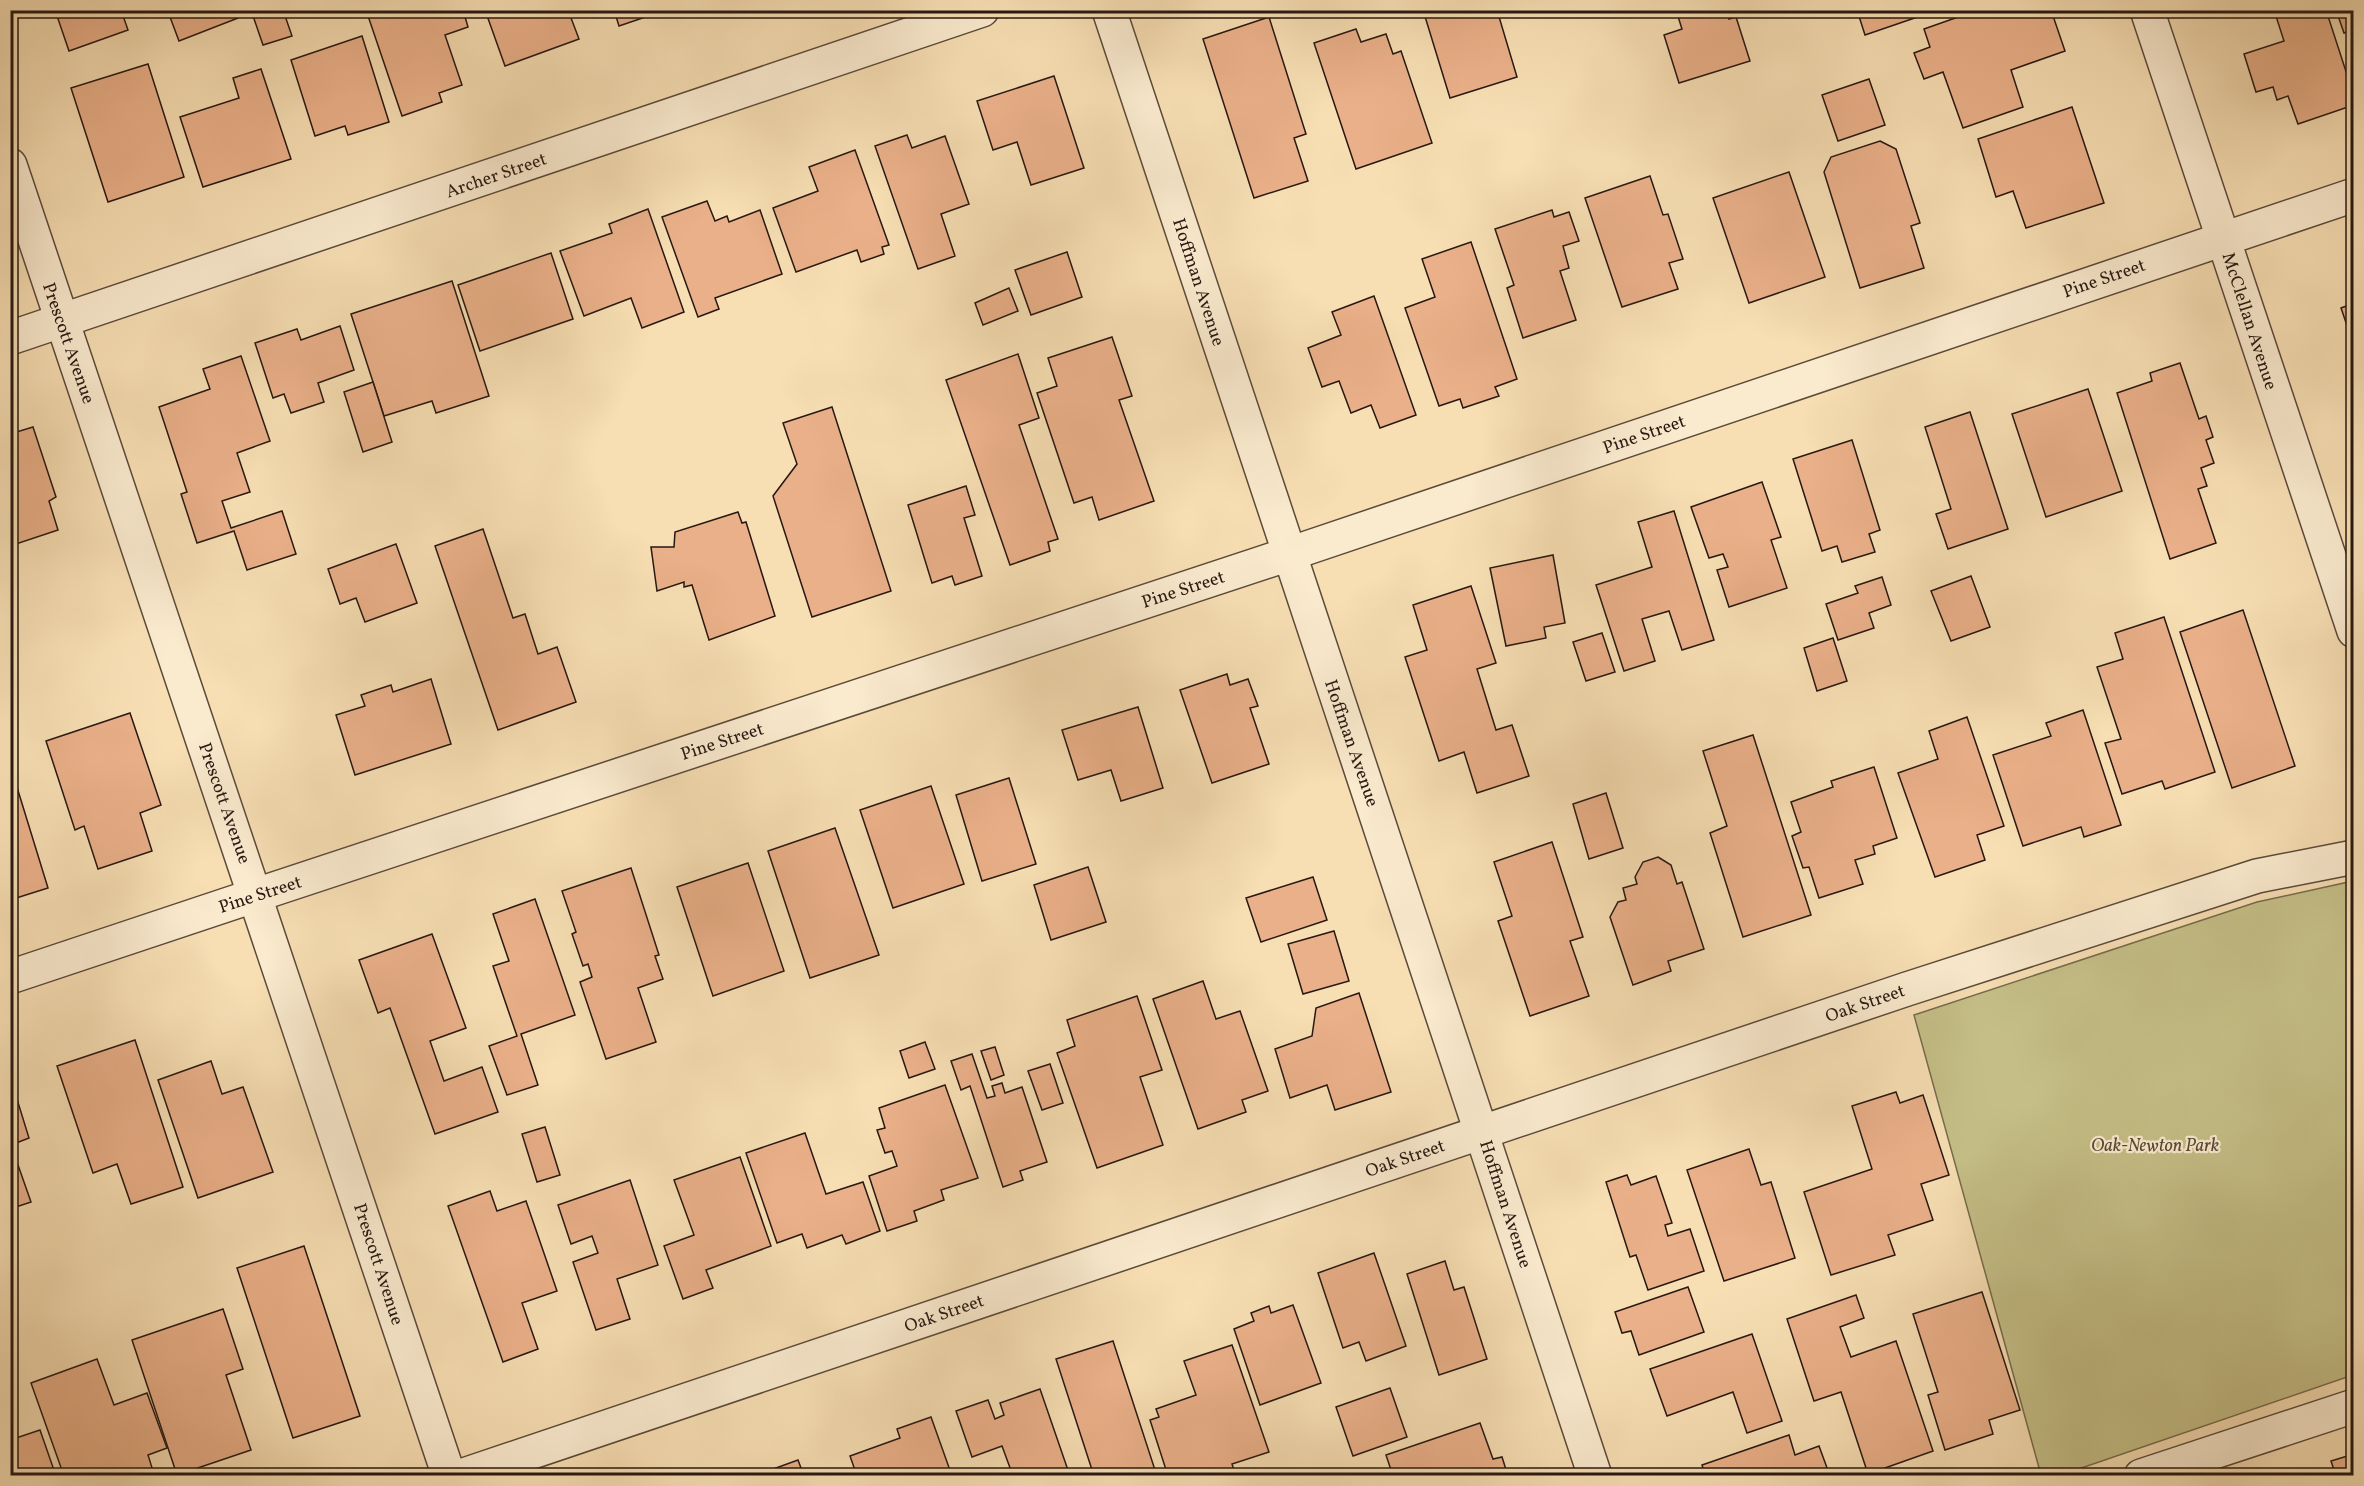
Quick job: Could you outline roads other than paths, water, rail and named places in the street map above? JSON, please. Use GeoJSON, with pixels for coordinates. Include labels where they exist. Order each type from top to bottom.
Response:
{"type":"FeatureCollection","features":[{"type":"Feature","properties":{"kind":"street","name":"Archer Street"},"geometry":{"type":"LineString","coordinates":[[10,338],[982,10]]}},
{"type":"Feature","properties":{"kind":"street","name":"Hoffman Avenue"},"geometry":{"type":"LineString","coordinates":[[1109,10],[1483,1131],[1595,1476]]}},
{"type":"Feature","properties":{"kind":"street","name":"McClellan Avenue"},"geometry":{"type":"LineString","coordinates":[[2147,10],[2354,631]]}},
{"type":"Feature","properties":{"kind":"street","name":"Prescott Avenue"},"geometry":{"type":"LineString","coordinates":[[10,165],[449,1476]]}},
{"type":"Feature","properties":{"kind":"street","name":"Pine Street"},"geometry":{"type":"LineString","coordinates":[[10,977],[1289,555],[2354,195]]}},
{"type":"Feature","properties":{"kind":"street","name":"Oak Street"},"geometry":{"type":"LineString","coordinates":[[461,1476],[1907,989],[2257,876],[2354,857]]}},
{"type":"Feature","properties":{"kind":"street"},"geometry":{"type":"LineString","coordinates":[[2141,1476],[2354,1406]]}},
{"type":"Feature","properties":{"kind":"park label","name":"Oak-Newton Park"},"geometry":{"type":"Point","coordinates":[2155,1145]}}]}
